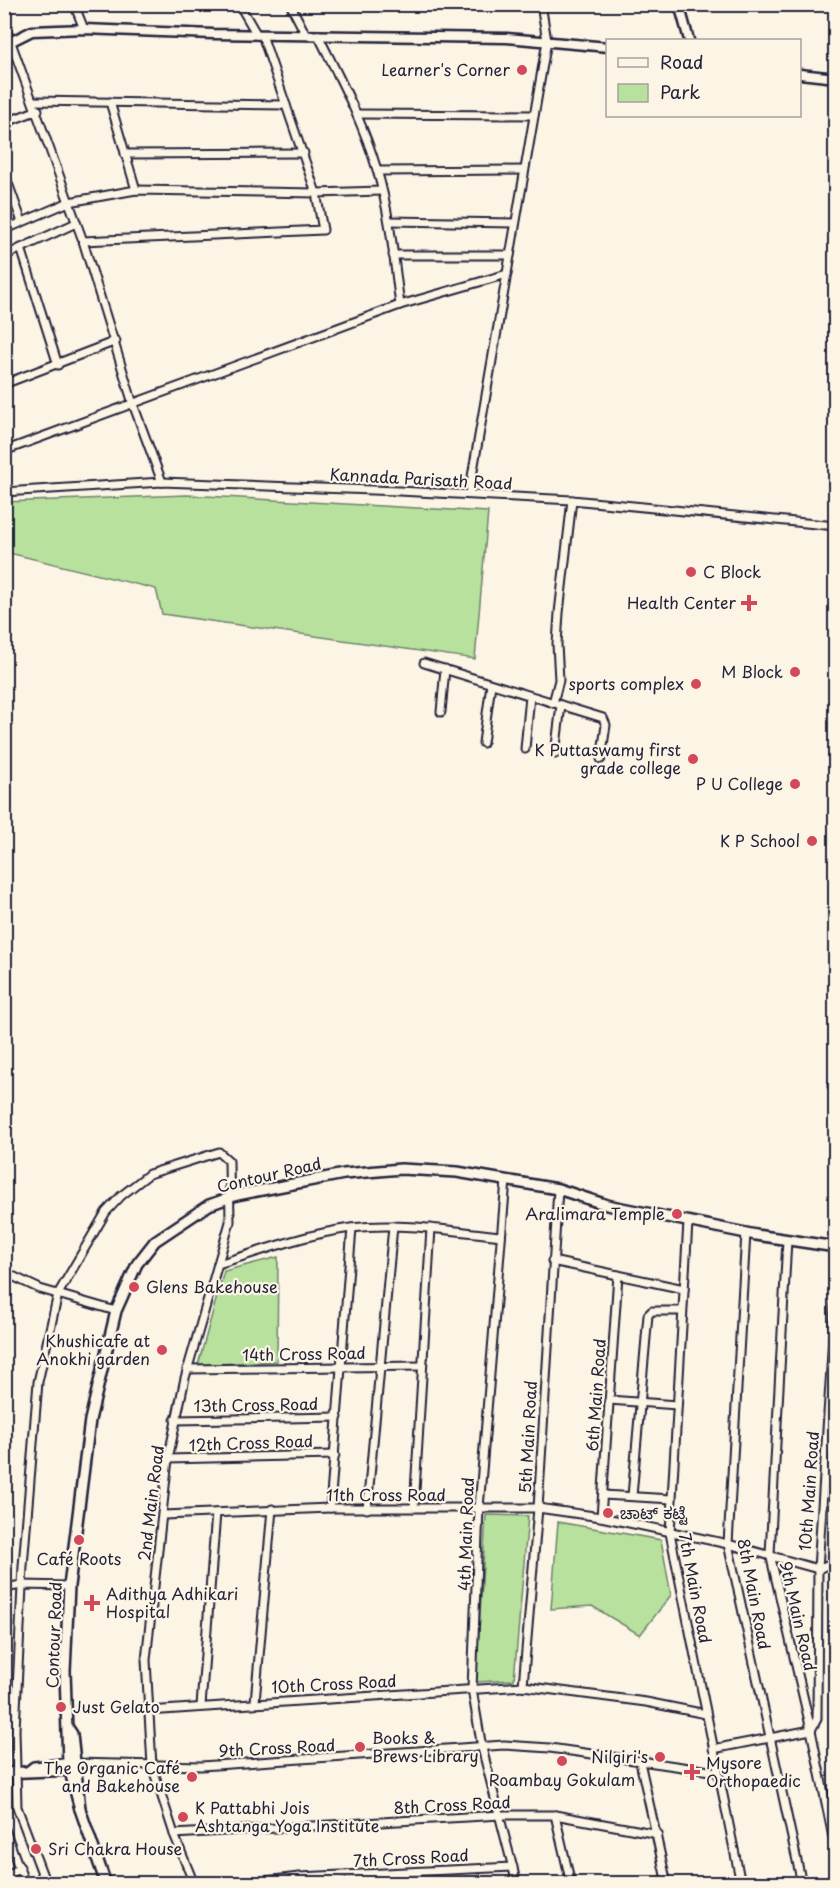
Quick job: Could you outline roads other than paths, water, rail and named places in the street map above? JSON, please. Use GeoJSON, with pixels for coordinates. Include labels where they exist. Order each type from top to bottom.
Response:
{"type":"FeatureCollection","features":[{"type":"Feature","properties":{"kind":"main road","name":"Contour Road"},"geometry":{"type":"LineString","coordinates":[[106,1884],[80,1809],[66,1735],[68,1728],[65,1671],[69,1586],[90,1420],[116,1311],[137,1264],[155,1241],[208,1205],[231,1198],[344,1174],[400,1169],[457,1172],[558,1189],[607,1205],[688,1222],[836,1247]]}},
{"type":"Feature","properties":{"kind":"main road"},"geometry":{"type":"LineString","coordinates":[[4,1773],[29,1771],[34,1773],[72,1767]]}},
{"type":"Feature","properties":{"kind":"street"},"geometry":{"type":"LineString","coordinates":[[75,4],[84,28]]}},
{"type":"Feature","properties":{"kind":"street"},"geometry":{"type":"LineString","coordinates":[[83,241],[323,230],[316,194],[304,153],[260,35],[239,4]]}},
{"type":"Feature","properties":{"kind":"street"},"geometry":{"type":"LineString","coordinates":[[290,4],[306,35]]}},
{"type":"Feature","properties":{"kind":"street"},"geometry":{"type":"LineString","coordinates":[[469,494],[547,41],[541,4]]}},
{"type":"Feature","properties":{"kind":"street"},"geometry":{"type":"LineString","coordinates":[[679,4],[689,39]]}},
{"type":"Feature","properties":{"kind":"street"},"geometry":{"type":"LineString","coordinates":[[4,23],[8,43],[38,110],[116,341],[133,404],[162,482]]}},
{"type":"Feature","properties":{"kind":"street"},"geometry":{"type":"LineString","coordinates":[[8,43],[32,31],[84,28],[260,35],[547,41],[606,47]]}},
{"type":"Feature","properties":{"kind":"street"},"geometry":{"type":"LineString","coordinates":[[318,35],[357,114],[378,171],[389,221],[400,305]]}},
{"type":"Feature","properties":{"kind":"street"},"geometry":{"type":"LineString","coordinates":[[801,74],[836,78]]}},
{"type":"Feature","properties":{"kind":"street"},"geometry":{"type":"LineString","coordinates":[[34,101],[286,105]]}},
{"type":"Feature","properties":{"kind":"street"},"geometry":{"type":"LineString","coordinates":[[110,102],[136,190]]}},
{"type":"Feature","properties":{"kind":"street"},"geometry":{"type":"LineString","coordinates":[[4,123],[38,110]]}},
{"type":"Feature","properties":{"kind":"street"},"geometry":{"type":"LineString","coordinates":[[357,114],[534,115]]}},
{"type":"Feature","properties":{"kind":"street"},"geometry":{"type":"LineString","coordinates":[[125,154],[304,153]]}},
{"type":"Feature","properties":{"kind":"street"},"geometry":{"type":"LineString","coordinates":[[378,171],[524,170]]}},
{"type":"Feature","properties":{"kind":"street"},"geometry":{"type":"LineString","coordinates":[[4,172],[22,222]]}},
{"type":"Feature","properties":{"kind":"street"},"geometry":{"type":"LineString","coordinates":[[4,230],[69,202],[136,190],[316,194],[381,191]]}},
{"type":"Feature","properties":{"kind":"street"},"geometry":{"type":"LineString","coordinates":[[389,221],[515,223]]}},
{"type":"Feature","properties":{"kind":"street"},"geometry":{"type":"LineString","coordinates":[[4,256],[76,223]]}},
{"type":"Feature","properties":{"kind":"street"},"geometry":{"type":"LineString","coordinates":[[21,248],[58,365]]}},
{"type":"Feature","properties":{"kind":"street"},"geometry":{"type":"LineString","coordinates":[[393,255],[510,255]]}},
{"type":"Feature","properties":{"kind":"street"},"geometry":{"type":"LineString","coordinates":[[4,451],[400,305],[507,274]]}},
{"type":"Feature","properties":{"kind":"street"},"geometry":{"type":"LineString","coordinates":[[4,384],[116,341]]}},
{"type":"Feature","properties":{"kind":"street","name":"Kannada Parisath Road"},"geometry":{"type":"LineString","coordinates":[[4,492],[162,482],[469,494],[572,500],[836,526]]}},
{"type":"Feature","properties":{"kind":"street"},"geometry":{"type":"LineString","coordinates":[[553,703],[559,680],[557,633],[572,500]]}},
{"type":"Feature","properties":{"kind":"street"},"geometry":{"type":"LineString","coordinates":[[424,663],[606,721],[601,759]]}},
{"type":"Feature","properties":{"kind":"street"},"geometry":{"type":"LineString","coordinates":[[441,712],[445,669]]}},
{"type":"Feature","properties":{"kind":"street"},"geometry":{"type":"LineString","coordinates":[[483,743],[491,684]]}},
{"type":"Feature","properties":{"kind":"street"},"geometry":{"type":"LineString","coordinates":[[525,749],[530,696]]}},
{"type":"Feature","properties":{"kind":"street"},"geometry":{"type":"LineString","coordinates":[[555,754],[561,705]]}},
{"type":"Feature","properties":{"kind":"street","name":"2nd Main Road"},"geometry":{"type":"LineString","coordinates":[[58,1294],[106,1212],[121,1196],[150,1174],[219,1152],[229,1161],[230,1222],[187,1369],[168,1459],[164,1515],[146,1660],[152,1766],[174,1834],[194,1884]]}},
{"type":"Feature","properties":{"kind":"street","name":"4th Main Road"},"geometry":{"type":"LineString","coordinates":[[506,1180],[479,1508],[471,1689],[482,1748],[517,1884]]}},
{"type":"Feature","properties":{"kind":"street","name":"5th Main Road"},"geometry":{"type":"LineString","coordinates":[[523,1686],[538,1508],[558,1189]]}},
{"type":"Feature","properties":{"kind":"street","name":"7th Main Road"},"geometry":{"type":"LineString","coordinates":[[688,1222],[670,1533],[741,1884]]}},
{"type":"Feature","properties":{"kind":"street"},"geometry":{"type":"LineString","coordinates":[[218,1264],[318,1234],[352,1228],[393,1226],[431,1228],[501,1236]]}},
{"type":"Feature","properties":{"kind":"street"},"geometry":{"type":"LineString","coordinates":[[368,1509],[393,1226]]}},
{"type":"Feature","properties":{"kind":"street"},"geometry":{"type":"LineString","coordinates":[[330,1508],[352,1228]]}},
{"type":"Feature","properties":{"kind":"street"},"geometry":{"type":"LineString","coordinates":[[414,1508],[431,1228]]}},
{"type":"Feature","properties":{"kind":"street","name":"8th Main Road"},"geometry":{"type":"LineString","coordinates":[[746,1233],[728,1544],[802,1884]]}},
{"type":"Feature","properties":{"kind":"street","name":"9th Main Road"},"geometry":{"type":"LineString","coordinates":[[787,1240],[770,1554],[811,1730],[836,1852]]}},
{"type":"Feature","properties":{"kind":"street"},"geometry":{"type":"LineString","coordinates":[[552,1261],[684,1289]]}},
{"type":"Feature","properties":{"kind":"street"},"geometry":{"type":"LineString","coordinates":[[4,1272],[40,1289],[116,1311]]}},
{"type":"Feature","properties":{"kind":"street","name":"6th Main Road"},"geometry":{"type":"LineString","coordinates":[[601,1517],[618,1275]]}},
{"type":"Feature","properties":{"kind":"street","name":"10th Main Road"},"geometry":{"type":"LineString","coordinates":[[811,1730],[817,1719],[818,1569],[836,1290]]}},
{"type":"Feature","properties":{"kind":"street"},"geometry":{"type":"LineString","coordinates":[[46,1884],[19,1816],[15,1772],[22,1585],[38,1382],[58,1294]]}},
{"type":"Feature","properties":{"kind":"street"},"geometry":{"type":"LineString","coordinates":[[632,1496],[649,1312],[682,1311]]}},
{"type":"Feature","properties":{"kind":"street","name":"14th Cross Road"},"geometry":{"type":"LineString","coordinates":[[187,1369],[422,1366]]}},
{"type":"Feature","properties":{"kind":"street"},"geometry":{"type":"LineString","coordinates":[[609,1400],[676,1405]]}},
{"type":"Feature","properties":{"kind":"street","name":"13th Cross Road"},"geometry":{"type":"LineString","coordinates":[[175,1420],[338,1417]]}},
{"type":"Feature","properties":{"kind":"street","name":"12th Cross Road"},"geometry":{"type":"LineString","coordinates":[[168,1459],[335,1455]]}},
{"type":"Feature","properties":{"kind":"street"},"geometry":{"type":"LineString","coordinates":[[603,1494],[672,1499]]}},
{"type":"Feature","properties":{"kind":"street","name":"11th Cross Road"},"geometry":{"type":"LineString","coordinates":[[164,1515],[272,1509],[538,1508],[601,1517],[728,1544],[818,1569]]}},
{"type":"Feature","properties":{"kind":"street"},"geometry":{"type":"LineString","coordinates":[[255,1702],[272,1509]]}},
{"type":"Feature","properties":{"kind":"street"},"geometry":{"type":"LineString","coordinates":[[201,1706],[216,1513]]}},
{"type":"Feature","properties":{"kind":"street"},"geometry":{"type":"LineString","coordinates":[[818,1569],[836,1561]]}},
{"type":"Feature","properties":{"kind":"street"},"geometry":{"type":"LineString","coordinates":[[4,1588],[22,1585],[69,1586]]}},
{"type":"Feature","properties":{"kind":"street","name":"10th Cross Road"},"geometry":{"type":"LineString","coordinates":[[148,1711],[255,1702],[523,1686],[646,1702],[705,1714]]}},
{"type":"Feature","properties":{"kind":"street"},"geometry":{"type":"LineString","coordinates":[[713,1749],[811,1730]]}},
{"type":"Feature","properties":{"kind":"street","name":"9th Cross Road"},"geometry":{"type":"LineString","coordinates":[[72,1767],[307,1760],[482,1748],[504,1744],[550,1748],[717,1772]]}},
{"type":"Feature","properties":{"kind":"street"},"geometry":{"type":"LineString","coordinates":[[640,1762],[668,1884]]}},
{"type":"Feature","properties":{"kind":"street","name":"8th Cross Road"},"geometry":{"type":"LineString","coordinates":[[174,1834],[501,1815],[555,1815],[658,1834]]}},
{"type":"Feature","properties":{"kind":"street"},"geometry":{"type":"LineString","coordinates":[[555,1815],[571,1884]]}},
{"type":"Feature","properties":{"kind":"street"},"geometry":{"type":"LineString","coordinates":[[4,1827],[25,1884]]}},
{"type":"Feature","properties":{"kind":"street"},"geometry":{"type":"LineString","coordinates":[[4,1879],[20,1867]]}},
{"type":"Feature","properties":{"kind":"street","name":"7th Cross Road"},"geometry":{"type":"LineString","coordinates":[[238,1884],[323,1876],[513,1867]]}},
{"type":"Feature","properties":{"kind":"place","name":"Learner's Corner"},"geometry":{"type":"Point","coordinates":[522,70]}},
{"type":"Feature","properties":{"kind":"place","name":"C Block"},"geometry":{"type":"Point","coordinates":[691,572]}},
{"type":"Feature","properties":{"kind":"place","name":"Health Center"},"geometry":{"type":"Point","coordinates":[749,603]}},
{"type":"Feature","properties":{"kind":"place","name":"M Block"},"geometry":{"type":"Point","coordinates":[795,672]}},
{"type":"Feature","properties":{"kind":"place","name":"sports complex"},"geometry":{"type":"Point","coordinates":[696,684]}},
{"type":"Feature","properties":{"kind":"place","name":"K Puttaswamy first grade college"},"geometry":{"type":"Point","coordinates":[693,759]}},
{"type":"Feature","properties":{"kind":"place","name":"P U College"},"geometry":{"type":"Point","coordinates":[795,784]}},
{"type":"Feature","properties":{"kind":"place","name":"K P School"},"geometry":{"type":"Point","coordinates":[812,841]}},
{"type":"Feature","properties":{"kind":"place","name":"Aralimara Temple"},"geometry":{"type":"Point","coordinates":[677,1214]}},
{"type":"Feature","properties":{"kind":"place","name":"Glens Bakehouse"},"geometry":{"type":"Point","coordinates":[134,1287]}},
{"type":"Feature","properties":{"kind":"place","name":"Khushicafe at Anokhi garden"},"geometry":{"type":"Point","coordinates":[162,1350]}},
{"type":"Feature","properties":{"kind":"place","name":"ಚಾಟ್ ಕಟ್ಟೆ"},"geometry":{"type":"Point","coordinates":[608,1513]}},
{"type":"Feature","properties":{"kind":"place","name":"Café Roots"},"geometry":{"type":"Point","coordinates":[79,1540]}},
{"type":"Feature","properties":{"kind":"place","name":"Adithya Adhikari Hospital"},"geometry":{"type":"Point","coordinates":[92,1603]}},
{"type":"Feature","properties":{"kind":"place","name":"Just Gelato"},"geometry":{"type":"Point","coordinates":[61,1707]}},
{"type":"Feature","properties":{"kind":"place","name":"Books & Brews Library"},"geometry":{"type":"Point","coordinates":[360,1747]}},
{"type":"Feature","properties":{"kind":"place","name":"Nilgiri's"},"geometry":{"type":"Point","coordinates":[660,1757]}},
{"type":"Feature","properties":{"kind":"place","name":"Roambay Gokulam"},"geometry":{"type":"Point","coordinates":[562,1761]}},
{"type":"Feature","properties":{"kind":"place","name":"Mysore Orthopaedic"},"geometry":{"type":"Point","coordinates":[692,1772]}},
{"type":"Feature","properties":{"kind":"place","name":"The Organic Café and Bakehouse"},"geometry":{"type":"Point","coordinates":[192,1777]}},
{"type":"Feature","properties":{"kind":"place","name":"K Pattabhi Jois Ashtanga Yoga Institute"},"geometry":{"type":"Point","coordinates":[183,1817]}},
{"type":"Feature","properties":{"kind":"place","name":"Sri Chakra House"},"geometry":{"type":"Point","coordinates":[36,1849]}}]}
